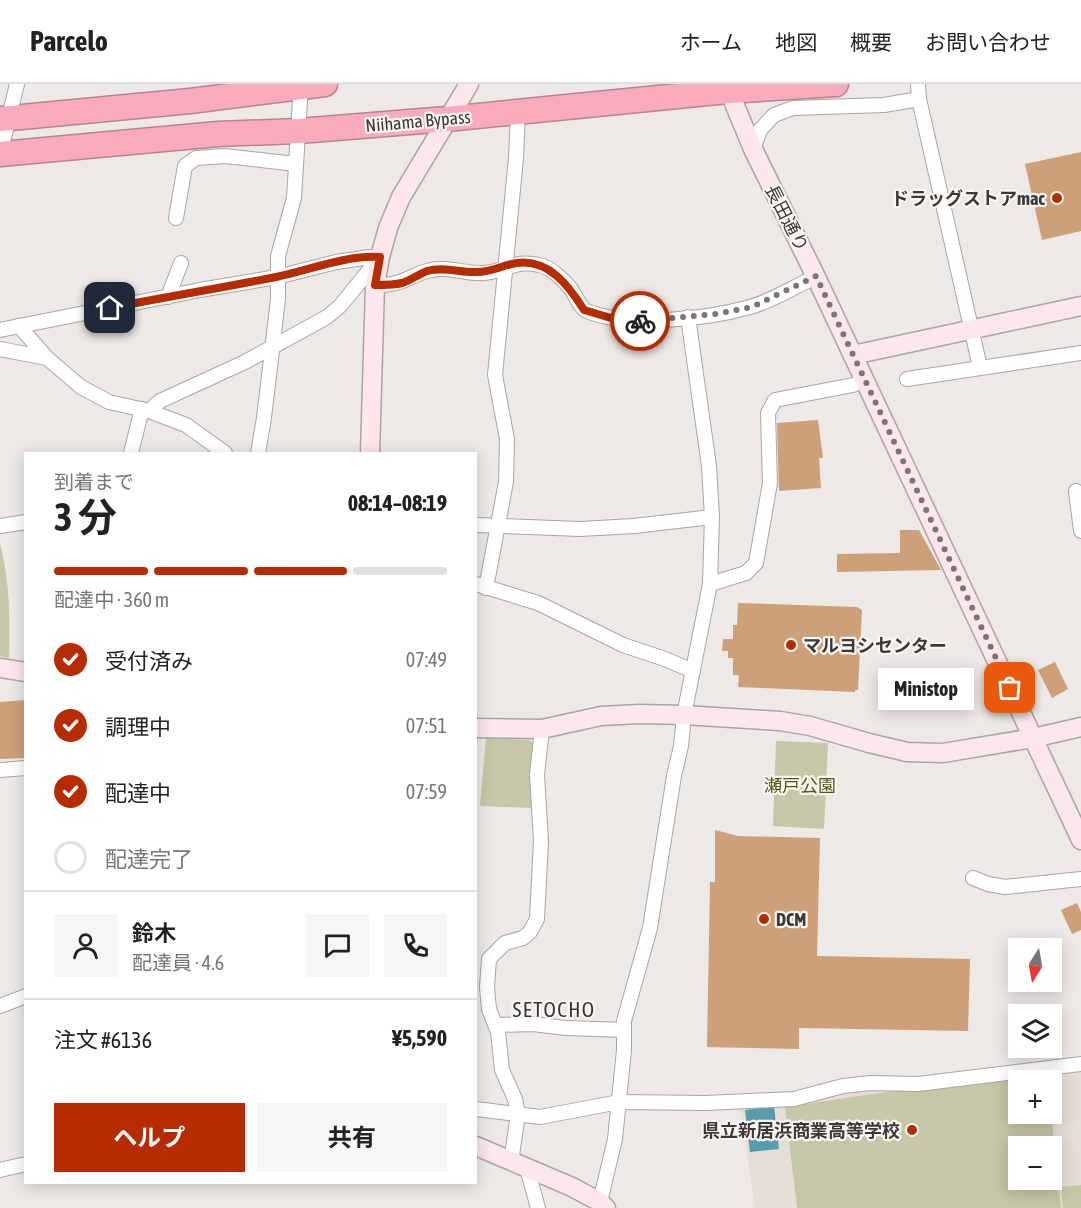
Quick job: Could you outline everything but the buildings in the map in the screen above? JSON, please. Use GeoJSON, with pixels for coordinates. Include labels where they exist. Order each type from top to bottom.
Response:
{"type":"FeatureCollection","features":[{"type":"Feature","properties":{"kind":"highway"},"geometry":{"type":"LineString","coordinates":[[5,118],[189,93],[325,84]]}},
{"type":"Feature","properties":{"kind":"highway","name":"Niihama Bypass"},"geometry":{"type":"LineString","coordinates":[[0,154],[218,134],[299,131],[447,119],[727,88],[836,84]]}},
{"type":"Feature","properties":{"kind":"street"},"geometry":{"type":"LineString","coordinates":[[0,154],[5,118],[17,84]]}},
{"type":"Feature","properties":{"kind":"street"},"geometry":{"type":"LineString","coordinates":[[370,452],[375,285],[380,257],[388,228],[401,197],[469,84]]}},
{"type":"Feature","properties":{"kind":"street"},"geometry":{"type":"LineString","coordinates":[[918,84],[919,99],[980,368]]}},
{"type":"Feature","properties":{"kind":"street"},"geometry":{"type":"LineString","coordinates":[[258,452],[278,299],[278,256],[294,198],[301,85]]}},
{"type":"Feature","properties":{"kind":"street","name":"長田通り"},"geometry":{"type":"LineString","coordinates":[[727,88],[753,149],[816,276],[1081,840]]}},
{"type":"Feature","properties":{"kind":"street"},"geometry":{"type":"LineString","coordinates":[[753,149],[760,130],[774,115],[793,108],[884,105],[919,99]]}},
{"type":"Feature","properties":{"kind":"street"},"geometry":{"type":"LineString","coordinates":[[518,111],[495,375],[507,439],[506,482],[481,586],[538,603],[623,645],[693,671]]}},
{"type":"Feature","properties":{"kind":"street"},"geometry":{"type":"LineString","coordinates":[[176,218],[185,166],[196,158],[225,156],[296,164]]}},
{"type":"Feature","properties":{"kind":"street"},"geometry":{"type":"LineString","coordinates":[[0,330],[277,277],[336,262],[370,256],[380,257]]}},
{"type":"Feature","properties":{"kind":"street"},"geometry":{"type":"LineString","coordinates":[[131,452],[145,410],[245,362],[327,317],[340,306],[380,257]]}},
{"type":"Feature","properties":{"kind":"street"},"geometry":{"type":"LineString","coordinates":[[375,285],[403,283],[428,270],[455,269],[474,273],[490,272],[519,262],[542,265],[561,278],[584,310],[611,318],[641,321],[716,314],[752,307],[816,276]]}},
{"type":"Feature","properties":{"kind":"street"},"geometry":{"type":"LineString","coordinates":[[168,297],[181,264]]}},
{"type":"Feature","properties":{"kind":"street"},"geometry":{"type":"LineString","coordinates":[[853,356],[1081,306]]}},
{"type":"Feature","properties":{"kind":"street"},"geometry":{"type":"LineString","coordinates":[[477,1146],[572,1187],[603,1205],[615,1139],[624,1021],[650,928],[674,776],[681,746],[684,715],[710,584],[709,466],[688,317]]}},
{"type":"Feature","properties":{"kind":"street"},"geometry":{"type":"LineString","coordinates":[[19,326],[47,358],[81,387],[109,402],[145,410],[186,425],[224,452]]}},
{"type":"Feature","properties":{"kind":"street"},"geometry":{"type":"LineString","coordinates":[[0,348],[47,358]]}},
{"type":"Feature","properties":{"kind":"street"},"geometry":{"type":"LineString","coordinates":[[907,379],[1081,353]]}},
{"type":"Feature","properties":{"kind":"street"},"geometry":{"type":"LineString","coordinates":[[710,584],[746,573],[756,563],[770,483],[768,413],[775,400],[853,385],[864,380]]}},
{"type":"Feature","properties":{"kind":"street"},"geometry":{"type":"LineString","coordinates":[[1076,490],[1081,531]]}},
{"type":"Feature","properties":{"kind":"street"},"geometry":{"type":"LineString","coordinates":[[477,525],[580,529],[634,526],[711,517]]}},
{"type":"Feature","properties":{"kind":"street"},"geometry":{"type":"LineString","coordinates":[[0,526],[24,522]]}},
{"type":"Feature","properties":{"kind":"street"},"geometry":{"type":"LineString","coordinates":[[0,668],[24,672]]}},
{"type":"Feature","properties":{"kind":"street"},"geometry":{"type":"LineString","coordinates":[[477,728],[543,729],[601,716],[684,715],[780,721],[908,752],[943,753],[1034,738],[1081,727]]}},
{"type":"Feature","properties":{"kind":"street"},"geometry":{"type":"LineString","coordinates":[[538,1208],[519,1165],[518,1114],[515,1099],[502,1070],[496,1025],[482,1006],[487,987],[482,959],[505,944],[523,939],[537,919],[541,841],[537,775],[543,729]]}},
{"type":"Feature","properties":{"kind":"street"},"geometry":{"type":"LineString","coordinates":[[0,770],[24,768]]}},
{"type":"Feature","properties":{"kind":"street"},"geometry":{"type":"LineString","coordinates":[[973,878],[1005,887],[1081,879]]}},
{"type":"Feature","properties":{"kind":"street"},"geometry":{"type":"LineString","coordinates":[[0,1006],[24,997]]}},
{"type":"Feature","properties":{"kind":"street"},"geometry":{"type":"LineString","coordinates":[[496,1025],[533,1024],[566,1028],[624,1030]]}},
{"type":"Feature","properties":{"kind":"street"},"geometry":{"type":"LineString","coordinates":[[477,1109],[540,1117],[619,1102],[706,1103],[794,1099],[843,1086],[871,1083],[918,1084],[1081,1064]]}},
{"type":"Feature","properties":{"kind":"street"},"geometry":{"type":"LineString","coordinates":[[0,1170],[24,1164]]}},
{"type":"Feature","properties":{"kind":"shaded area","name":"県立新居浜商業高等学校"},"geometry":{"type":"Polygon","coordinates":[[[1081,1068],[1081,1208],[755,1208],[740,1106],[865,1088],[1008,1075],[1008,1124],[1062,1124],[1062,1070],[1059,1070],[1081,1068]]]}},
{"type":"Feature","properties":{"kind":"green space"},"geometry":{"type":"Polygon","coordinates":[[[0,544],[8,586],[9,658],[0,656],[0,544]]]}},
{"type":"Feature","properties":{"kind":"green space"},"geometry":{"type":"Polygon","coordinates":[[[486,738],[529,740],[535,744],[533,808],[480,806],[486,738]]]}},
{"type":"Feature","properties":{"kind":"green space","name":"瀬戸公園"},"geometry":{"type":"Polygon","coordinates":[[[776,741],[828,743],[824,829],[773,826],[776,741]]]}},
{"type":"Feature","properties":{"kind":"green space","name":"県立新居浜商業高等学校"},"geometry":{"type":"Polygon","coordinates":[[[1008,1079],[1008,1124],[1052,1124],[1053,1136],[1008,1136],[1008,1190],[1059,1190],[1061,1208],[797,1208],[785,1107],[894,1091],[1008,1079]]]}},
{"type":"Feature","properties":{"kind":"green space"},"geometry":{"type":"Polygon","coordinates":[[[1081,1185],[1081,1208],[1063,1208],[1062,1187],[1081,1185]]]}},
{"type":"Feature","properties":{"kind":"water"},"geometry":{"type":"Polygon","coordinates":[[[774,1106],[779,1149],[750,1152],[745,1110],[774,1106]]]}},
{"type":"Feature","properties":{"kind":"way so far"},"geometry":{"type":"LineString","coordinates":[[640,321],[716,314],[752,307],[816,276],[1010,688]]}},
{"type":"Feature","properties":{"kind":"place","name":"ドラッグストアmac"},"geometry":{"type":"Point","coordinates":[1057,198]}},
{"type":"Feature","properties":{"kind":"place","name":"マルヨシセンター"},"geometry":{"type":"Point","coordinates":[791,645]}},
{"type":"Feature","properties":{"kind":"place","name":"Ministop"},"geometry":{"type":"Point","coordinates":[1010,688]}},
{"type":"Feature","properties":{"kind":"place","name":"DCM"},"geometry":{"type":"Point","coordinates":[764,919]}},
{"type":"Feature","properties":{"kind":"place","name":"県立新居浜商業高等学校"},"geometry":{"type":"Point","coordinates":[912,1130]}},
{"type":"Feature","properties":{"kind":"district","name":"SETOCHO"},"geometry":{"type":"Point","coordinates":[554,1009]}},
{"type":"Feature","properties":{"kind":"route"},"geometry":{"type":"LineString","coordinates":[[110,308],[277,277],[370,256],[380,257],[375,285],[403,283],[428,270],[455,269],[474,273],[490,272],[519,262],[542,265],[561,278],[584,310],[611,318],[640,321]]}}]}
